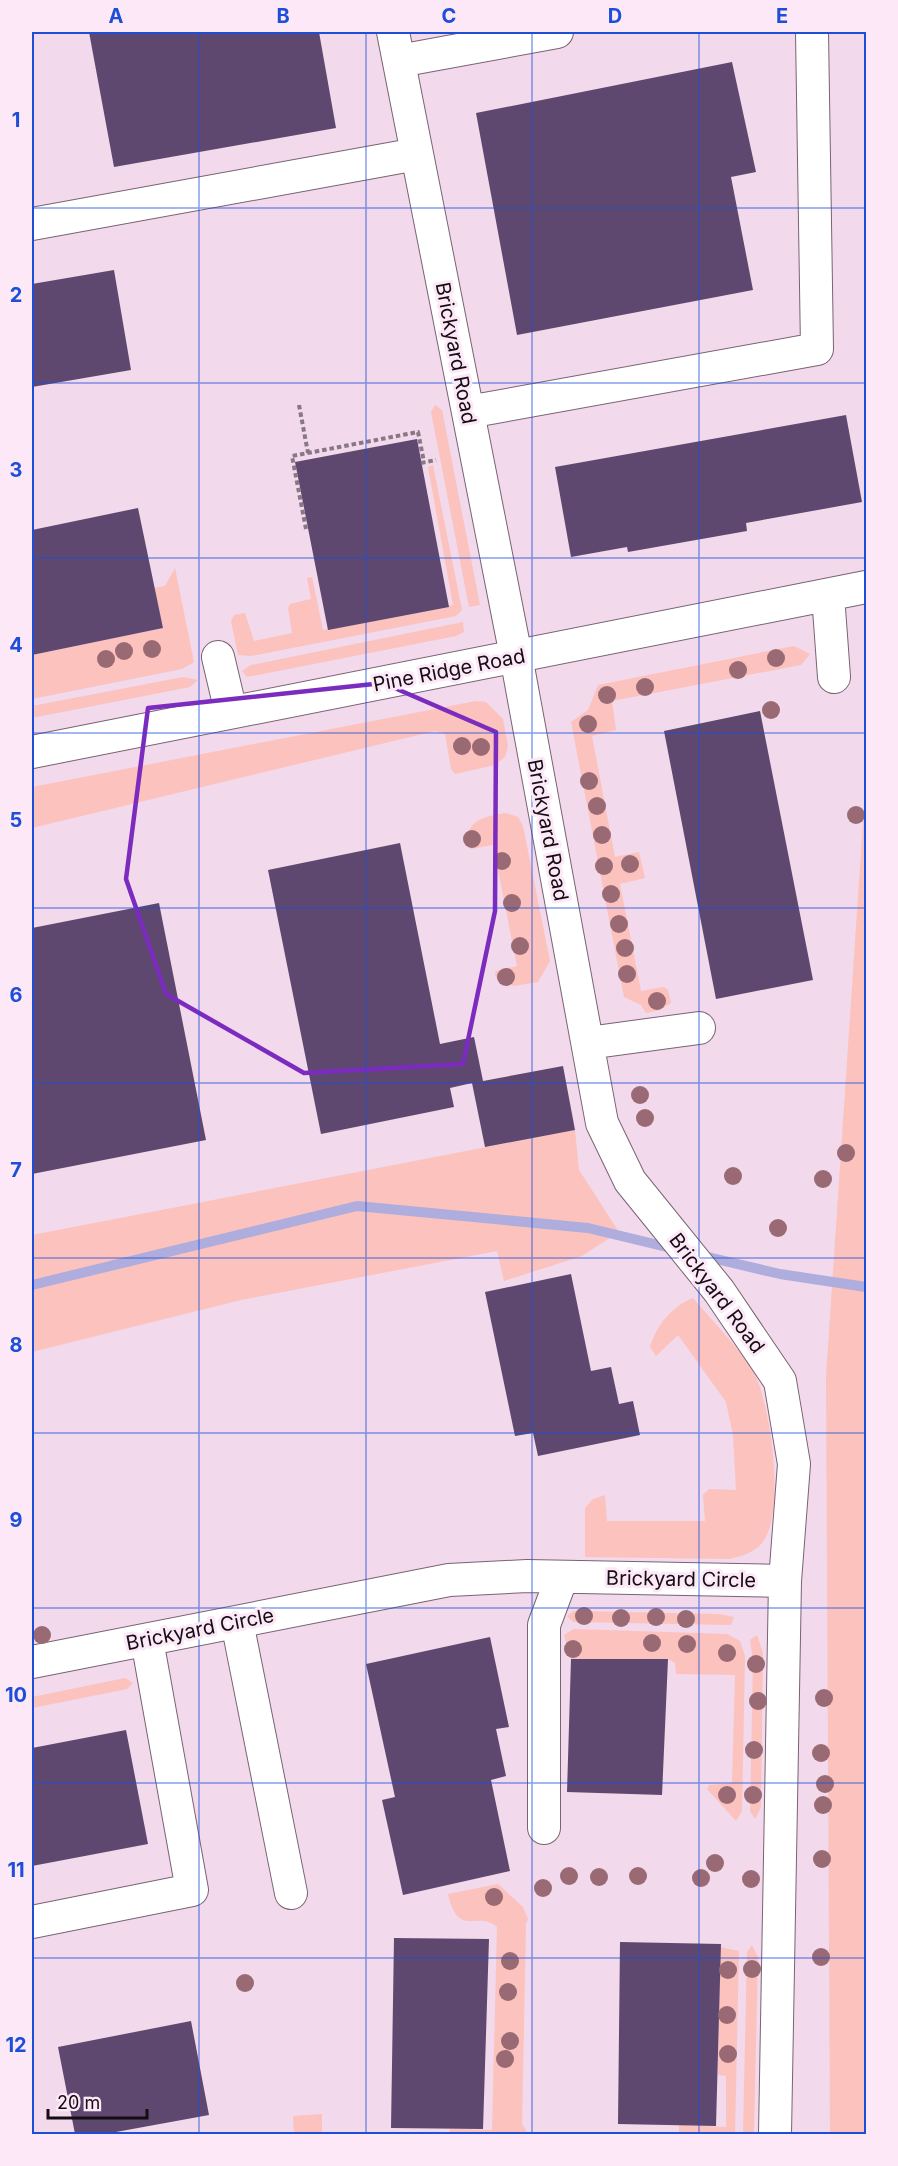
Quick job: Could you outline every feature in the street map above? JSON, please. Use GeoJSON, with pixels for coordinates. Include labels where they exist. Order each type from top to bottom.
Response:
{"type":"FeatureCollection","features":[{"type":"Feature","properties":{"kind":"street"},"geometry":{"type":"LineString","coordinates":[[396,46],[557,32]]}},
{"type":"Feature","properties":{"kind":"street"},"geometry":{"type":"LineString","coordinates":[[468,412],[817,349],[812,32]]}},
{"type":"Feature","properties":{"kind":"street","name":"Brickyard Road"},"geometry":{"type":"LineString","coordinates":[[396,46],[516,657],[602,1123],[630,1181],[719,1291],[780,1381],[794,1464],[785,1581]]}},
{"type":"Feature","properties":{"kind":"street"},"geometry":{"type":"LineString","coordinates":[[32,224],[417,153]]}},
{"type":"Feature","properties":{"kind":"street","name":"Pine Ridge Road"},"geometry":{"type":"LineString","coordinates":[[32,752],[867,587]]}},
{"type":"Feature","properties":{"kind":"street"},"geometry":{"type":"LineString","coordinates":[[828,595],[834,677]]}},
{"type":"Feature","properties":{"kind":"street"},"geometry":{"type":"LineString","coordinates":[[218,657],[231,712]]}},
{"type":"Feature","properties":{"kind":"street"},"geometry":{"type":"LineString","coordinates":[[588,1043],[699,1028]]}},
{"type":"Feature","properties":{"kind":"street"},"geometry":{"type":"LineString","coordinates":[[544,1828],[544,1625],[562,1577]]}},
{"type":"Feature","properties":{"kind":"street","name":"Brickyard Circle"},"geometry":{"type":"LineString","coordinates":[[32,1662],[449,1580],[562,1577],[785,1581],[775,2134]]}},
{"type":"Feature","properties":{"kind":"street"},"geometry":{"type":"LineString","coordinates":[[237,1622],[291,1893]]}},
{"type":"Feature","properties":{"kind":"street"},"geometry":{"type":"LineString","coordinates":[[32,1922],[192,1890],[147,1640]]}},
{"type":"Feature","properties":{"kind":"path"},"geometry":{"type":"LineString","coordinates":[[298,405],[308,453]]}},
{"type":"Feature","properties":{"kind":"path"},"geometry":{"type":"LineString","coordinates":[[306,529],[292,456],[418,432],[422,462],[436,460]]}},
{"type":"Feature","properties":{"kind":"highlighted area"},"geometry":{"type":"Polygon","coordinates":[[[383,683],[496,732],[495,911],[463,1064],[304,1073],[166,994],[126,879],[148,708],[383,683]]]}},
{"type":"Feature","properties":{"kind":"shaded area"},"geometry":{"type":"Polygon","coordinates":[[[435,405],[442,410],[480,605],[469,607],[431,412],[435,405]]]}},
{"type":"Feature","properties":{"kind":"shaded area"},"geometry":{"type":"Polygon","coordinates":[[[433,465],[462,610],[456,616],[251,656],[238,655],[231,621],[234,615],[245,613],[254,641],[292,633],[288,608],[290,604],[311,599],[307,578],[312,577],[323,630],[453,605],[428,467],[433,465]]]}},
{"type":"Feature","properties":{"kind":"shaded area"},"geometry":{"type":"Polygon","coordinates":[[[175,568],[194,662],[182,669],[32,699],[32,655],[163,628],[154,588],[165,586],[175,568]]]}},
{"type":"Feature","properties":{"kind":"shaded area"},"geometry":{"type":"Polygon","coordinates":[[[463,622],[464,632],[456,636],[247,677],[242,671],[251,665],[463,622]]]}},
{"type":"Feature","properties":{"kind":"shaded area"},"geometry":{"type":"Polygon","coordinates":[[[794,646],[810,654],[801,665],[612,701],[616,730],[592,736],[615,857],[639,852],[645,878],[620,884],[641,991],[664,987],[668,990],[671,1003],[660,1010],[646,1013],[641,1005],[624,997],[571,722],[588,710],[598,685],[794,646]]]}},
{"type":"Feature","properties":{"kind":"shaded area"},"geometry":{"type":"Polygon","coordinates":[[[183,677],[198,680],[190,687],[32,718],[32,706],[183,677]]]}},
{"type":"Feature","properties":{"kind":"shaded area"},"geometry":{"type":"Polygon","coordinates":[[[476,701],[486,702],[503,719],[508,746],[505,757],[495,765],[455,774],[451,769],[445,734],[435,731],[32,828],[32,787],[476,701]]]}},
{"type":"Feature","properties":{"kind":"shaded area"},"geometry":{"type":"Polygon","coordinates":[[[866,777],[866,2134],[830,2134],[826,1376],[866,777]]]}},
{"type":"Feature","properties":{"kind":"shaded area"},"geometry":{"type":"Polygon","coordinates":[[[506,813],[518,817],[523,826],[550,961],[538,982],[514,986],[497,979],[495,974],[496,971],[517,966],[493,845],[470,849],[468,840],[472,826],[477,822],[483,818],[506,813]]]}},
{"type":"Feature","properties":{"kind":"shaded area"},"geometry":{"type":"Polygon","coordinates":[[[575,1130],[579,1170],[619,1232],[582,1256],[504,1281],[497,1251],[241,1300],[32,1352],[32,1235],[575,1130]]]}},
{"type":"Feature","properties":{"kind":"shaded area"},"geometry":{"type":"Polygon","coordinates":[[[693,1298],[741,1353],[754,1373],[760,1388],[766,1409],[773,1459],[773,1509],[769,1529],[762,1543],[755,1549],[730,1559],[585,1557],[585,1508],[593,1499],[605,1495],[607,1521],[705,1521],[703,1495],[709,1489],[736,1490],[733,1435],[726,1402],[678,1335],[656,1356],[650,1347],[666,1318],[678,1306],[693,1298]]]}},
{"type":"Feature","properties":{"kind":"shaded area"},"geometry":{"type":"Polygon","coordinates":[[[574,1611],[719,1614],[734,1617],[731,1625],[573,1622],[567,1616],[574,1611]]]}},
{"type":"Feature","properties":{"kind":"shaded area"},"geometry":{"type":"Polygon","coordinates":[[[574,1629],[727,1634],[740,1641],[745,1656],[742,1811],[736,1821],[707,1789],[709,1785],[732,1783],[735,1675],[676,1674],[675,1663],[668,1659],[571,1659],[564,1635],[574,1629]]]}},
{"type":"Feature","properties":{"kind":"shaded area"},"geometry":{"type":"Polygon","coordinates":[[[757,1635],[763,1653],[761,1807],[755,1819],[750,1811],[753,1661],[750,1640],[757,1635]]]}},
{"type":"Feature","properties":{"kind":"shaded area"},"geometry":{"type":"Polygon","coordinates":[[[125,1678],[133,1683],[127,1689],[32,1708],[32,1697],[125,1678]]]}},
{"type":"Feature","properties":{"kind":"shaded area"},"geometry":{"type":"Polygon","coordinates":[[[498,1884],[523,1907],[528,1919],[526,1924],[522,2124],[528,2134],[449,2134],[450,2129],[492,2130],[497,1927],[490,1922],[463,1920],[457,1916],[448,1894],[498,1884]]]}},
{"type":"Feature","properties":{"kind":"shaded area"},"geometry":{"type":"Polygon","coordinates":[[[752,1945],[758,1957],[754,2134],[743,2134],[747,1952],[752,1945]]]}},
{"type":"Feature","properties":{"kind":"shaded area"},"geometry":{"type":"Polygon","coordinates":[[[720,1947],[739,1951],[735,2134],[679,2134],[679,2125],[726,2127],[726,2076],[718,2075],[720,1947]]]}},
{"type":"Feature","properties":{"kind":"shaded area"},"geometry":{"type":"Polygon","coordinates":[[[322,2114],[322,2134],[294,2134],[293,2116],[322,2114]]]}},
{"type":"Feature","properties":{"kind":"building"},"geometry":{"type":"Polygon","coordinates":[[[89,32],[319,32],[336,128],[114,167],[89,32]]]}},
{"type":"Feature","properties":{"kind":"building"},"geometry":{"type":"Polygon","coordinates":[[[732,62],[756,172],[731,177],[753,290],[517,335],[476,113],[732,62]]]}},
{"type":"Feature","properties":{"kind":"building"},"geometry":{"type":"Polygon","coordinates":[[[114,270],[131,370],[32,387],[32,284],[114,270]]]}},
{"type":"Feature","properties":{"kind":"building"},"geometry":{"type":"Polygon","coordinates":[[[846,415],[862,502],[746,523],[747,531],[628,552],[627,547],[571,557],[555,467],[846,415]]]}},
{"type":"Feature","properties":{"kind":"building"},"geometry":{"type":"Polygon","coordinates":[[[417,439],[449,607],[328,630],[295,462],[417,439]]]}},
{"type":"Feature","properties":{"kind":"building"},"geometry":{"type":"Polygon","coordinates":[[[138,508],[163,628],[32,655],[32,530],[138,508]]]}},
{"type":"Feature","properties":{"kind":"building"},"geometry":{"type":"Polygon","coordinates":[[[760,711],[813,980],[716,999],[664,731],[760,711]]]}},
{"type":"Feature","properties":{"kind":"building"},"geometry":{"type":"Polygon","coordinates":[[[400,843],[440,1044],[474,1037],[483,1081],[563,1066],[575,1130],[485,1147],[472,1083],[450,1088],[454,1107],[321,1134],[268,870],[400,843]]]}},
{"type":"Feature","properties":{"kind":"building"},"geometry":{"type":"Polygon","coordinates":[[[159,903],[206,1140],[32,1174],[32,928],[159,903]]]}},
{"type":"Feature","properties":{"kind":"building"},"geometry":{"type":"Polygon","coordinates":[[[571,1274],[591,1371],[611,1367],[619,1404],[633,1401],[640,1435],[538,1456],[533,1433],[515,1436],[485,1292],[571,1274]]]}},
{"type":"Feature","properties":{"kind":"building"},"geometry":{"type":"Polygon","coordinates":[[[490,1637],[509,1727],[496,1729],[506,1776],[491,1780],[510,1871],[403,1895],[382,1800],[395,1797],[366,1664],[490,1637]]]}},
{"type":"Feature","properties":{"kind":"building"},"geometry":{"type":"Polygon","coordinates":[[[571,1659],[668,1659],[662,1795],[567,1792],[571,1659]]]}},
{"type":"Feature","properties":{"kind":"building"},"geometry":{"type":"Polygon","coordinates":[[[126,1730],[148,1844],[32,1866],[32,1748],[126,1730]]]}},
{"type":"Feature","properties":{"kind":"building"},"geometry":{"type":"Polygon","coordinates":[[[394,1938],[489,1939],[483,2129],[391,2128],[394,1938]]]}},
{"type":"Feature","properties":{"kind":"building"},"geometry":{"type":"Polygon","coordinates":[[[620,1942],[721,1944],[716,2126],[618,2124],[620,1942]]]}},
{"type":"Feature","properties":{"kind":"building"},"geometry":{"type":"Polygon","coordinates":[[[191,2021],[209,2115],[105,2134],[75,2134],[58,2047],[191,2021]]]}},
{"type":"Feature","properties":{"kind":"waterway"},"geometry":{"type":"LineString","coordinates":[[32,1285],[357,1206],[588,1228],[675,1249]]}},
{"type":"Feature","properties":{"kind":"waterway"},"geometry":{"type":"LineString","coordinates":[[699,1255],[780,1274],[866,1287]]}}]}
